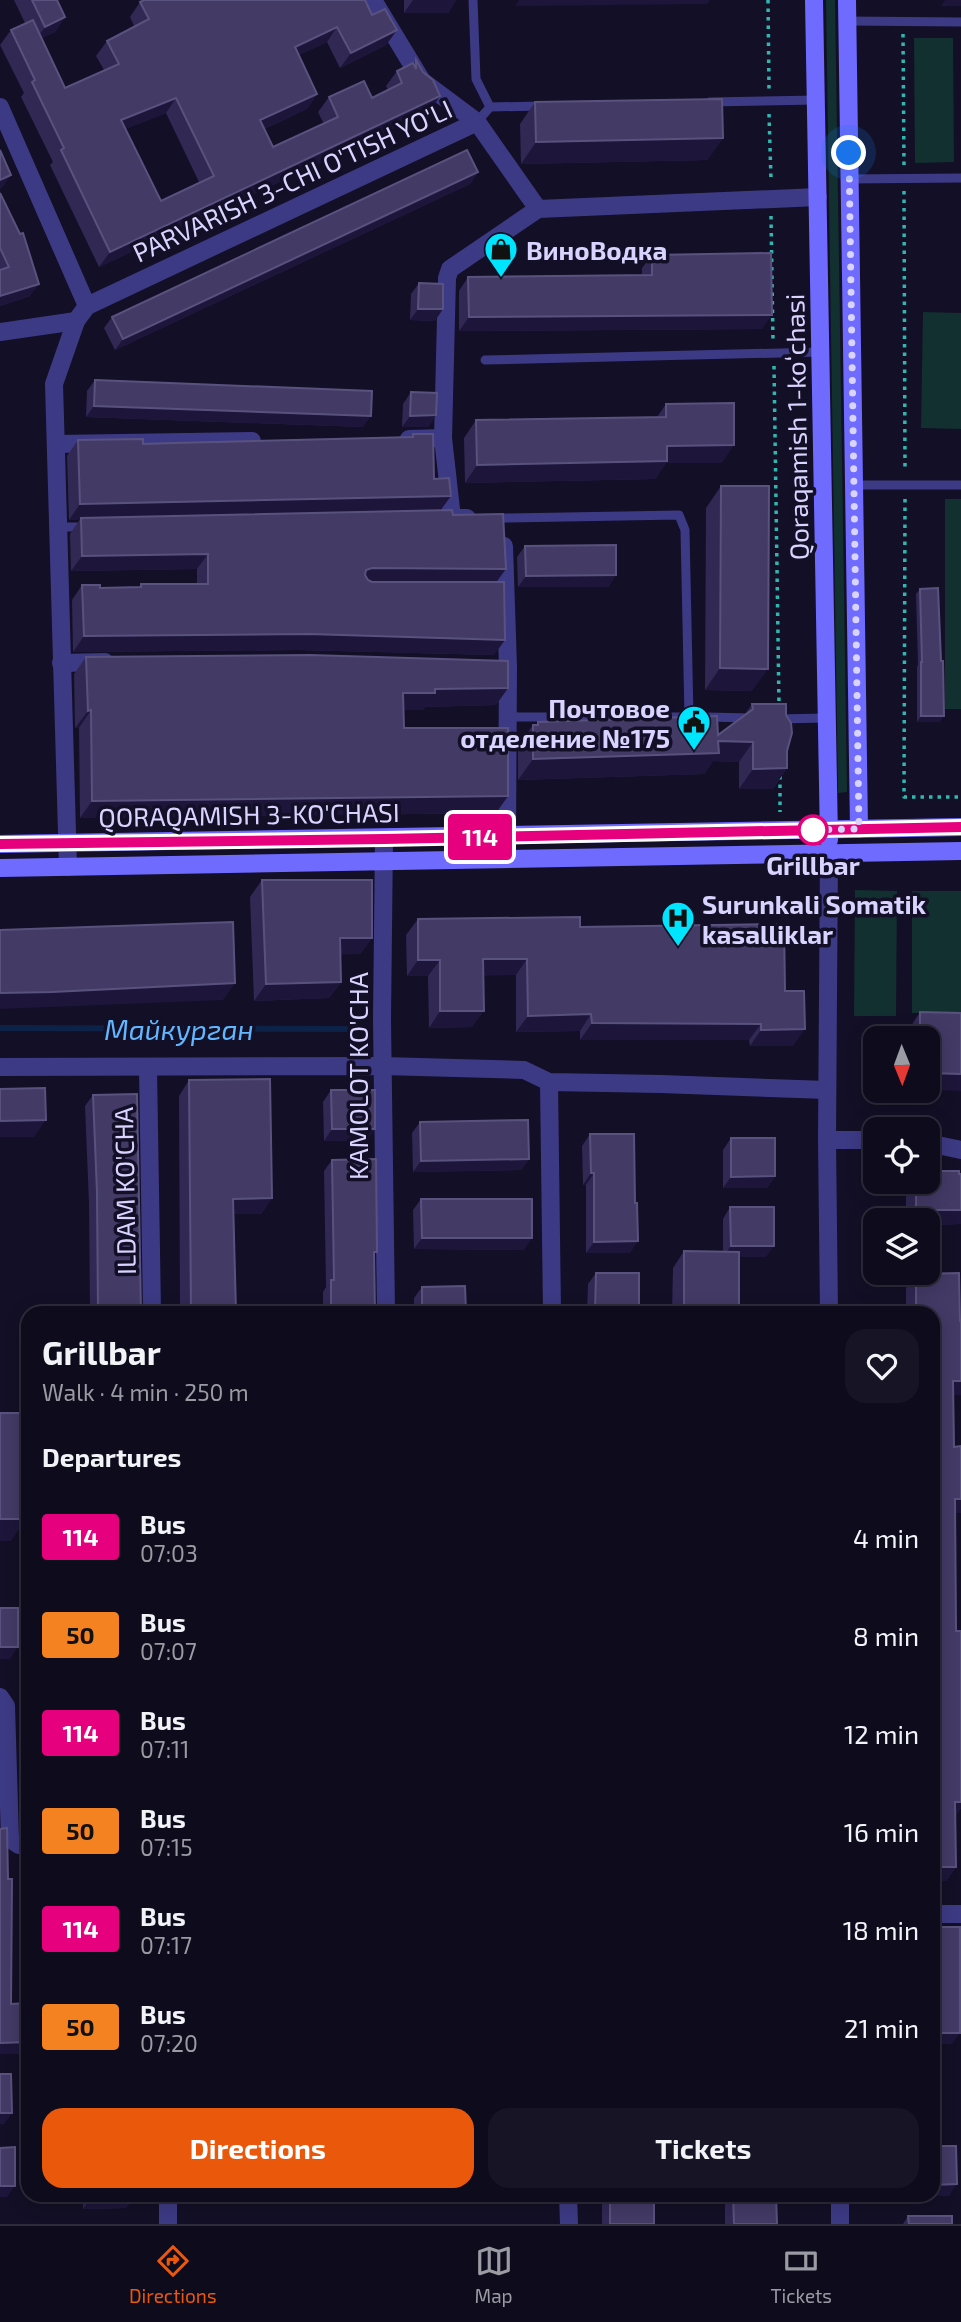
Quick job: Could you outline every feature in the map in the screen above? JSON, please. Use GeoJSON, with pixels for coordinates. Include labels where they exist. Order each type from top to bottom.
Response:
{"type":"FeatureCollection","features":[{"type":"Feature","properties":{"kind":"main road","name":"Qoraqamish 1-koʻchasi"},"geometry":{"type":"LineString","coordinates":[[814,0],[829,853]]}},
{"type":"Feature","properties":{"kind":"main road"},"geometry":{"type":"LineString","coordinates":[[829,853],[859,829],[847,0]]}},
{"type":"Feature","properties":{"kind":"main road","name":"QORAQAMISH 3-KO'CHASI"},"geometry":{"type":"LineString","coordinates":[[0,844],[961,827]]}},
{"type":"Feature","properties":{"kind":"main road","name":"QORAQAMISH 3-KO'CHASI"},"geometry":{"type":"LineString","coordinates":[[0,868],[961,851]]}},
{"type":"Feature","properties":{"kind":"street"},"geometry":{"type":"LineString","coordinates":[[373,0],[422,81],[477,122]]}},
{"type":"Feature","properties":{"kind":"street"},"geometry":{"type":"LineString","coordinates":[[0,107],[81,313],[54,384],[68,866]]}},
{"type":"Feature","properties":{"kind":"street","name":"PARVARISH 3-CHI O'TISH YO'LI"},"geometry":{"type":"LineString","coordinates":[[0,332],[81,313],[477,122],[538,209]]}},
{"type":"Feature","properties":{"kind":"street"},"geometry":{"type":"LineString","coordinates":[[507,836],[507,717],[501,666],[500,591],[503,518],[445,518],[443,438],[447,278],[450,268],[538,209],[818,197]]}},
{"type":"Feature","properties":{"kind":"street"},"geometry":{"type":"LineString","coordinates":[[387,439],[443,438]]}},
{"type":"Feature","properties":{"kind":"street"},"geometry":{"type":"LineString","coordinates":[[56,444],[262,441]]}},
{"type":"Feature","properties":{"kind":"street"},"geometry":{"type":"LineString","coordinates":[[61,663],[119,662]]}},
{"type":"Feature","properties":{"kind":"street","name":"KAMOLOT KO'CHA"},"geometry":{"type":"LineString","coordinates":[[384,839],[382,1020],[386,1306]]}},
{"type":"Feature","properties":{"kind":"street"},"geometry":{"type":"LineString","coordinates":[[829,853],[829,1306]]}},
{"type":"Feature","properties":{"kind":"street"},"geometry":{"type":"LineString","coordinates":[[0,1067],[148,1068],[383,1060],[524,1070],[549,1082],[827,1090]]}},
{"type":"Feature","properties":{"kind":"street","name":"ILDAM KO'CHA"},"geometry":{"type":"LineString","coordinates":[[148,1068],[152,1306]]}},
{"type":"Feature","properties":{"kind":"street"},"geometry":{"type":"LineString","coordinates":[[549,1082],[552,1306]]}},
{"type":"Feature","properties":{"kind":"street"},"geometry":{"type":"LineString","coordinates":[[827,1140],[863,1140]]}},
{"type":"Feature","properties":{"kind":"street"},"geometry":{"type":"LineString","coordinates":[[940,1146],[961,1150]]}},
{"type":"Feature","properties":{"kind":"street"},"geometry":{"type":"LineString","coordinates":[[0,1696],[6,1706],[5,1808],[10,1839],[21,1844]]}},
{"type":"Feature","properties":{"kind":"street"},"geometry":{"type":"LineString","coordinates":[[940,1914],[961,1914]]}},
{"type":"Feature","properties":{"kind":"street"},"geometry":{"type":"LineString","coordinates":[[168,2202],[168,2224]]}},
{"type":"Feature","properties":{"kind":"street"},"geometry":{"type":"LineString","coordinates":[[568,2202],[569,2224]]}},
{"type":"Feature","properties":{"kind":"street"},"geometry":{"type":"LineString","coordinates":[[839,2202],[840,2224]]}},
{"type":"Feature","properties":{"kind":"lane"},"geometry":{"type":"LineString","coordinates":[[473,0],[476,79],[490,107]]}},
{"type":"Feature","properties":{"kind":"lane"},"geometry":{"type":"LineString","coordinates":[[847,21],[961,22]]}},
{"type":"Feature","properties":{"kind":"lane"},"geometry":{"type":"LineString","coordinates":[[699,103],[817,100]]}},
{"type":"Feature","properties":{"kind":"lane"},"geometry":{"type":"LineString","coordinates":[[477,122],[490,107],[546,106]]}},
{"type":"Feature","properties":{"kind":"lane"},"geometry":{"type":"LineString","coordinates":[[849,179],[961,178]]}},
{"type":"Feature","properties":{"kind":"lane"},"geometry":{"type":"LineString","coordinates":[[485,359],[821,352]]}},
{"type":"Feature","properties":{"kind":"lane"},"geometry":{"type":"LineString","coordinates":[[853,485],[961,485]]}},
{"type":"Feature","properties":{"kind":"lane"},"geometry":{"type":"LineString","coordinates":[[503,518],[680,515],[685,530],[689,717]]}},
{"type":"Feature","properties":{"kind":"lane"},"geometry":{"type":"LineString","coordinates":[[58,527],[99,526]]}},
{"type":"Feature","properties":{"kind":"lane"},"geometry":{"type":"LineString","coordinates":[[507,717],[827,718]]}},
{"type":"Feature","properties":{"kind":"path"},"geometry":{"type":"LineString","coordinates":[[768,0],[780,719]]}},
{"type":"Feature","properties":{"kind":"path"},"geometry":{"type":"LineString","coordinates":[[902,22],[904,797],[961,797]]}},
{"type":"Feature","properties":{"kind":"path"},"geometry":{"type":"LineString","coordinates":[[780,772],[780,812]]}},
{"type":"Feature","properties":{"kind":"green space"},"geometry":{"type":"Polygon","coordinates":[[[826,0],[835,0],[847,792],[838,793],[826,0]]]}},
{"type":"Feature","properties":{"kind":"green space"},"geometry":{"type":"Polygon","coordinates":[[[914,38],[953,38],[954,162],[915,163],[914,38]]]}},
{"type":"Feature","properties":{"kind":"green space"},"geometry":{"type":"Polygon","coordinates":[[[923,312],[961,313],[961,429],[921,428],[923,312]]]}},
{"type":"Feature","properties":{"kind":"green space"},"geometry":{"type":"Polygon","coordinates":[[[945,499],[961,499],[961,709],[945,709],[945,499]]]}},
{"type":"Feature","properties":{"kind":"green space"},"geometry":{"type":"Polygon","coordinates":[[[855,890],[897,891],[896,1016],[854,1016],[855,890]]]}},
{"type":"Feature","properties":{"kind":"green space"},"geometry":{"type":"Polygon","coordinates":[[[912,891],[961,891],[961,1013],[912,1013],[912,891]]]}},
{"type":"Feature","properties":{"kind":"building"},"geometry":{"type":"Polygon","coordinates":[[[32,0],[57,0],[65,17],[45,27],[32,0]]]}},
{"type":"Feature","properties":{"kind":"building"},"geometry":{"type":"Polygon","coordinates":[[[365,0],[372,15],[385,9],[397,30],[351,53],[337,27],[295,47],[317,94],[260,120],[273,147],[338,117],[329,97],[364,81],[372,98],[402,83],[397,71],[413,63],[416,69],[416,60],[423,72],[433,80],[440,96],[110,252],[61,150],[64,148],[32,82],[35,80],[11,30],[33,20],[65,88],[119,64],[107,41],[149,19],[140,2],[365,0]],[[176,98],[121,120],[161,201],[214,176],[176,98]]]}},
{"type":"Feature","properties":{"kind":"building"},"geometry":{"type":"Polygon","coordinates":[[[722,99],[723,138],[536,142],[535,102],[722,99]]]}},
{"type":"Feature","properties":{"kind":"building"},"geometry":{"type":"Polygon","coordinates":[[[0,150],[11,175],[0,180],[0,150]]]}},
{"type":"Feature","properties":{"kind":"building"},"geometry":{"type":"Polygon","coordinates":[[[467,150],[478,172],[123,339],[112,317],[467,150]]]}},
{"type":"Feature","properties":{"kind":"building"},"geometry":{"type":"Polygon","coordinates":[[[0,193],[20,234],[23,233],[39,284],[0,296],[0,270],[9,267],[0,248],[0,193]]]}},
{"type":"Feature","properties":{"kind":"building"},"geometry":{"type":"Polygon","coordinates":[[[771,253],[772,315],[469,317],[468,277],[652,275],[652,255],[771,253]]]}},
{"type":"Feature","properties":{"kind":"building"},"geometry":{"type":"Polygon","coordinates":[[[419,283],[443,284],[443,309],[418,309],[419,283]]]}},
{"type":"Feature","properties":{"kind":"building"},"geometry":{"type":"Polygon","coordinates":[[[95,380],[372,391],[371,416],[94,406],[95,380]]]}},
{"type":"Feature","properties":{"kind":"building"},"geometry":{"type":"Polygon","coordinates":[[[411,392],[437,393],[436,415],[410,416],[411,392]]]}},
{"type":"Feature","properties":{"kind":"building"},"geometry":{"type":"Polygon","coordinates":[[[734,403],[734,445],[667,446],[667,461],[477,465],[476,420],[666,417],[666,404],[734,403]]]}},
{"type":"Feature","properties":{"kind":"building"},"geometry":{"type":"Polygon","coordinates":[[[413,434],[433,434],[434,479],[449,478],[451,496],[80,504],[78,440],[143,439],[143,444],[413,437],[413,434]]]}},
{"type":"Feature","properties":{"kind":"building"},"geometry":{"type":"Polygon","coordinates":[[[721,486],[769,486],[768,669],[720,668],[721,486]]]}},
{"type":"Feature","properties":{"kind":"building"},"geometry":{"type":"Polygon","coordinates":[[[452,510],[453,515],[503,514],[506,569],[372,568],[366,570],[365,575],[372,582],[504,582],[505,640],[309,634],[84,636],[82,585],[100,585],[100,588],[141,587],[141,584],[208,584],[208,554],[82,556],[81,518],[452,510]]]}},
{"type":"Feature","properties":{"kind":"building"},"geometry":{"type":"Polygon","coordinates":[[[616,545],[616,575],[526,576],[525,546],[616,545]]]}},
{"type":"Feature","properties":{"kind":"building"},"geometry":{"type":"Polygon","coordinates":[[[938,588],[944,716],[921,716],[920,589],[938,588]]]}},
{"type":"Feature","properties":{"kind":"building"},"geometry":{"type":"Polygon","coordinates":[[[310,655],[508,661],[508,688],[435,689],[435,693],[403,693],[404,728],[508,728],[508,796],[92,801],[91,710],[88,711],[86,657],[310,655]]]}},
{"type":"Feature","properties":{"kind":"building"},"geometry":{"type":"Polygon","coordinates":[[[752,704],[786,704],[786,715],[791,723],[792,733],[787,751],[787,768],[753,769],[753,742],[718,741],[719,753],[533,759],[533,725],[538,725],[538,722],[717,716],[718,735],[753,709],[752,704]]]}},
{"type":"Feature","properties":{"kind":"building"},"geometry":{"type":"Polygon","coordinates":[[[262,880],[372,880],[372,938],[340,938],[341,982],[266,984],[262,880]]]}},
{"type":"Feature","properties":{"kind":"building"},"geometry":{"type":"Polygon","coordinates":[[[580,917],[580,927],[784,924],[785,991],[804,991],[805,1029],[761,1030],[761,1024],[592,1023],[591,1014],[528,1016],[527,959],[483,959],[484,1011],[440,1011],[440,960],[418,960],[418,919],[580,917]]]}},
{"type":"Feature","properties":{"kind":"building"},"geometry":{"type":"Polygon","coordinates":[[[233,922],[235,983],[0,993],[0,930],[233,922]]]}},
{"type":"Feature","properties":{"kind":"building"},"geometry":{"type":"Polygon","coordinates":[[[920,1012],[961,1013],[961,1074],[940,1073],[940,1026],[920,1026],[920,1012]]]}},
{"type":"Feature","properties":{"kind":"building"},"geometry":{"type":"Polygon","coordinates":[[[270,1079],[272,1198],[233,1199],[236,1306],[191,1306],[189,1080],[270,1079]]]}},
{"type":"Feature","properties":{"kind":"building"},"geometry":{"type":"Polygon","coordinates":[[[45,1088],[46,1120],[0,1121],[0,1089],[45,1088]]]}},
{"type":"Feature","properties":{"kind":"building"},"geometry":{"type":"Polygon","coordinates":[[[331,1090],[375,1090],[375,1129],[332,1129],[331,1090]]]}},
{"type":"Feature","properties":{"kind":"building"},"geometry":{"type":"Polygon","coordinates":[[[137,1094],[141,1306],[98,1306],[93,1095],[137,1094]]]}},
{"type":"Feature","properties":{"kind":"building"},"geometry":{"type":"Polygon","coordinates":[[[528,1120],[529,1159],[421,1161],[420,1122],[528,1120]]]}},
{"type":"Feature","properties":{"kind":"building"},"geometry":{"type":"Polygon","coordinates":[[[590,1134],[634,1134],[638,1241],[594,1242],[594,1173],[591,1173],[590,1134]]]}},
{"type":"Feature","properties":{"kind":"building"},"geometry":{"type":"Polygon","coordinates":[[[731,1138],[775,1138],[775,1176],[731,1177],[731,1138]]]}},
{"type":"Feature","properties":{"kind":"building"},"geometry":{"type":"Polygon","coordinates":[[[376,1159],[375,1306],[331,1306],[331,1280],[334,1280],[332,1160],[376,1159]]]}},
{"type":"Feature","properties":{"kind":"building"},"geometry":{"type":"Polygon","coordinates":[[[940,1171],[959,1171],[961,1210],[916,1208],[916,1194],[940,1194],[940,1171]]]}},
{"type":"Feature","properties":{"kind":"building"},"geometry":{"type":"Polygon","coordinates":[[[421,1199],[532,1199],[532,1238],[422,1238],[421,1199]]]}},
{"type":"Feature","properties":{"kind":"building"},"geometry":{"type":"Polygon","coordinates":[[[730,1207],[774,1207],[774,1246],[731,1246],[730,1207]]]}},
{"type":"Feature","properties":{"kind":"building"},"geometry":{"type":"Polygon","coordinates":[[[684,1251],[739,1252],[739,1306],[684,1306],[684,1251]]]}},
{"type":"Feature","properties":{"kind":"building"},"geometry":{"type":"Polygon","coordinates":[[[596,1273],[639,1273],[639,1306],[595,1306],[596,1273]]]}},
{"type":"Feature","properties":{"kind":"building"},"geometry":{"type":"Polygon","coordinates":[[[940,1273],[959,1273],[961,1381],[953,1381],[954,1447],[961,1446],[961,1499],[955,1499],[956,1631],[961,1631],[961,1802],[955,1802],[956,1867],[940,1867],[940,1306],[916,1306],[916,1285],[940,1285],[940,1273]]]}},
{"type":"Feature","properties":{"kind":"building"},"geometry":{"type":"Polygon","coordinates":[[[465,1286],[466,1306],[422,1306],[422,1287],[465,1286]]]}},
{"type":"Feature","properties":{"kind":"building"},"geometry":{"type":"Polygon","coordinates":[[[0,1413],[21,1413],[21,1519],[0,1519],[0,1413]]]}},
{"type":"Feature","properties":{"kind":"building"},"geometry":{"type":"Polygon","coordinates":[[[0,1608],[18,1608],[18,1647],[0,1647],[0,1608]]]}},
{"type":"Feature","properties":{"kind":"building"},"geometry":{"type":"Polygon","coordinates":[[[7,1828],[8,1879],[12,1879],[11,2004],[21,2003],[21,2042],[0,2043],[0,1829],[7,1828]]]}},
{"type":"Feature","properties":{"kind":"building"},"geometry":{"type":"Polygon","coordinates":[[[940,1927],[960,1927],[960,2033],[940,2033],[940,1927]]]}},
{"type":"Feature","properties":{"kind":"building"},"geometry":{"type":"Polygon","coordinates":[[[0,2074],[11,2074],[12,2113],[0,2113],[0,2074]]]}},
{"type":"Feature","properties":{"kind":"building"},"geometry":{"type":"Polygon","coordinates":[[[940,2146],[956,2146],[957,2184],[940,2185],[940,2146]]]}},
{"type":"Feature","properties":{"kind":"building"},"geometry":{"type":"Polygon","coordinates":[[[15,2147],[15,2186],[0,2186],[0,2148],[15,2147]]]}},
{"type":"Feature","properties":{"kind":"building"},"geometry":{"type":"Polygon","coordinates":[[[610,2202],[654,2202],[654,2224],[610,2224],[610,2202]]]}},
{"type":"Feature","properties":{"kind":"building"},"geometry":{"type":"Polygon","coordinates":[[[733,2202],[776,2202],[777,2224],[734,2224],[733,2202]]]}},
{"type":"Feature","properties":{"kind":"building"},"geometry":{"type":"Polygon","coordinates":[[[908,2216],[952,2216],[952,2224],[909,2224],[908,2216]]]}},
{"type":"Feature","properties":{"kind":"waterway","name":"Майкурган"},"geometry":{"type":"LineString","coordinates":[[0,1028],[359,1029]]}},
{"type":"Feature","properties":{"kind":"bus line","name":"114"},"geometry":{"type":"LineString","coordinates":[[0,844],[961,827]]}},
{"type":"Feature","properties":{"kind":"place","name":"ВиноВодка"},"geometry":{"type":"Point","coordinates":[501,279]}},
{"type":"Feature","properties":{"kind":"place","name":"Почтовое отделение №175"},"geometry":{"type":"Point","coordinates":[694,752]}},
{"type":"Feature","properties":{"kind":"place","name":"Grillbar"},"geometry":{"type":"Point","coordinates":[813,830]}},
{"type":"Feature","properties":{"kind":"place","name":"Surunkali Somatik kasalliklar"},"geometry":{"type":"Point","coordinates":[678,948]}},
{"type":"Feature","properties":{"kind":"route"},"geometry":{"type":"LineString","coordinates":[[813,830],[802,830],[859,829],[849,153]]}}]}
